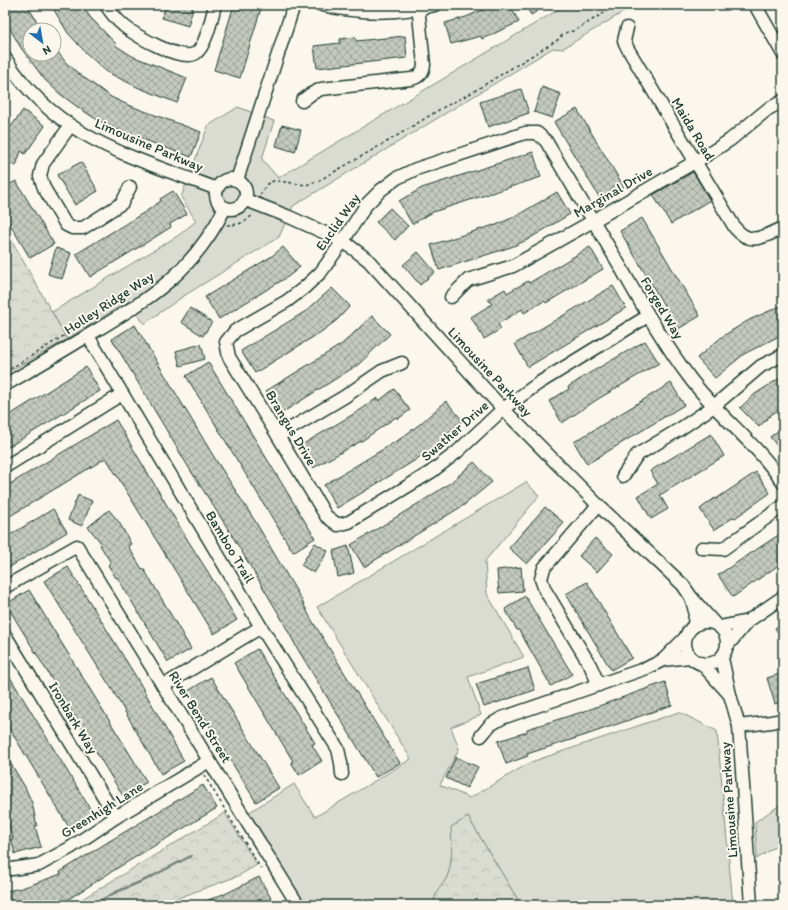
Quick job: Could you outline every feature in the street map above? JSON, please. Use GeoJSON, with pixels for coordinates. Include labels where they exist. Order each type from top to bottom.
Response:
{"type":"FeatureCollection","features":[{"type":"Feature","properties":{"kind":"street"},"geometry":{"type":"LineString","coordinates":[[106,5],[119,21],[142,38],[178,53],[188,55],[196,54],[203,43],[216,5]]}},
{"type":"Feature","properties":{"kind":"street"},"geometry":{"type":"LineString","coordinates":[[237,180],[294,5]]}},
{"type":"Feature","properties":{"kind":"street"},"geometry":{"type":"LineString","coordinates":[[322,5],[371,12],[393,12],[435,5]]}},
{"type":"Feature","properties":{"kind":"street"},"geometry":{"type":"LineString","coordinates":[[755,5],[783,54]]}},
{"type":"Feature","properties":{"kind":"street"},"geometry":{"type":"LineString","coordinates":[[302,101],[321,89],[411,79],[421,74],[424,68],[424,62],[419,7]]}},
{"type":"Feature","properties":{"kind":"street","name":"Maida Road"},"geometry":{"type":"LineString","coordinates":[[627,28],[624,41],[628,49],[740,235],[755,239],[783,228]]}},
{"type":"Feature","properties":{"kind":"street","name":"Limousine Parkway"},"geometry":{"type":"LineString","coordinates":[[5,58],[16,74],[34,95],[53,113],[70,126],[110,148],[217,189]]}},
{"type":"Feature","properties":{"kind":"street","name":"Marginal Drive"},"geometry":{"type":"LineString","coordinates":[[451,296],[468,280],[513,266],[695,162],[730,140],[768,108],[783,101]]}},
{"type":"Feature","properties":{"kind":"street"},"geometry":{"type":"LineString","coordinates":[[70,126],[44,164],[40,176],[44,188],[66,225],[72,228],[83,228],[122,204],[130,187]]}},
{"type":"Feature","properties":{"kind":"street","name":"Euclid Way"},"geometry":{"type":"LineString","coordinates":[[226,342],[235,331],[287,301],[321,272],[366,205],[396,178],[416,169],[525,133],[537,133]]}},
{"type":"Feature","properties":{"kind":"street","name":"Forged Way"},"geometry":{"type":"LineString","coordinates":[[537,133],[546,141],[648,316],[677,362],[714,406],[763,456],[783,483]]}},
{"type":"Feature","properties":{"kind":"street"},"geometry":{"type":"LineString","coordinates":[[225,180],[237,180],[241,182],[251,202],[235,209],[225,208],[217,200],[217,189],[221,182],[225,180]]}},
{"type":"Feature","properties":{"kind":"street","name":"Limousine Parkway"},"geometry":{"type":"LineString","coordinates":[[251,202],[343,241],[368,260],[503,409],[598,505],[683,585],[691,597],[717,625]]}},
{"type":"Feature","properties":{"kind":"street","name":"Holley Ridge Way"},"geometry":{"type":"LineString","coordinates":[[5,385],[87,330],[136,306],[168,283],[197,254],[225,208]]}},
{"type":"Feature","properties":{"kind":"street","name":"Swather Drive"},"geometry":{"type":"LineString","coordinates":[[338,525],[350,522],[431,472],[457,452],[503,409],[539,383],[648,316]]}},
{"type":"Feature","properties":{"kind":"street","name":"Bamboo Trail"},"geometry":{"type":"LineString","coordinates":[[87,330],[122,394],[261,627],[338,749],[342,763],[342,774]]}},
{"type":"Feature","properties":{"kind":"street","name":"Brangus Drive"},"geometry":{"type":"LineString","coordinates":[[226,342],[229,357],[326,516],[338,525]]}},
{"type":"Feature","properties":{"kind":"street"},"geometry":{"type":"LineString","coordinates":[[623,476],[637,455],[714,406],[761,366],[783,355]]}},
{"type":"Feature","properties":{"kind":"street"},"geometry":{"type":"LineString","coordinates":[[278,436],[344,397],[382,371],[402,363]]}},
{"type":"Feature","properties":{"kind":"street"},"geometry":{"type":"LineString","coordinates":[[5,467],[122,394]]}},
{"type":"Feature","properties":{"kind":"street"},"geometry":{"type":"LineString","coordinates":[[598,505],[544,568],[541,580],[545,590],[590,665],[599,685]]}},
{"type":"Feature","properties":{"kind":"street"},"geometry":{"type":"LineString","coordinates":[[702,548],[723,549],[783,506]]}},
{"type":"Feature","properties":{"kind":"street","name":"River Bend Street"},"geometry":{"type":"LineString","coordinates":[[5,587],[77,546],[163,686],[204,764],[298,905]]}},
{"type":"Feature","properties":{"kind":"street","name":"Limousine Parkway"},"geometry":{"type":"LineString","coordinates":[[691,597],[695,611],[694,626]]}},
{"type":"Feature","properties":{"kind":"street"},"geometry":{"type":"LineString","coordinates":[[748,621],[717,625],[707,622],[700,623],[689,631],[686,637],[686,651],[696,662],[702,664],[716,662],[722,658],[728,645],[748,621],[783,597]]}},
{"type":"Feature","properties":{"kind":"street"},"geometry":{"type":"LineString","coordinates":[[717,625],[724,632],[728,645]]}},
{"type":"Feature","properties":{"kind":"street"},"geometry":{"type":"LineString","coordinates":[[163,686],[261,627]]}},
{"type":"Feature","properties":{"kind":"street","name":"Ironbark Way"},"geometry":{"type":"LineString","coordinates":[[5,635],[116,817]]}},
{"type":"Feature","properties":{"kind":"street"},"geometry":{"type":"LineString","coordinates":[[481,736],[490,726],[502,718],[647,668],[663,660],[686,637]]}},
{"type":"Feature","properties":{"kind":"street"},"geometry":{"type":"LineString","coordinates":[[663,660],[690,657]]}},
{"type":"Feature","properties":{"kind":"street","name":"Limousine Parkway"},"geometry":{"type":"LineString","coordinates":[[722,658],[730,695],[740,726],[751,905]]}},
{"type":"Feature","properties":{"kind":"street","name":"Limousine Parkway"},"geometry":{"type":"LineString","coordinates":[[702,664],[730,695]]}},
{"type":"Feature","properties":{"kind":"street"},"geometry":{"type":"LineString","coordinates":[[740,726],[783,720]]}},
{"type":"Feature","properties":{"kind":"street","name":"Greenhigh Lane"},"geometry":{"type":"LineString","coordinates":[[5,870],[39,865],[70,848],[116,817],[204,764]]}},
{"type":"Feature","properties":{"kind":"path"},"geometry":{"type":"LineString","coordinates":[[218,221],[229,225],[246,221],[251,216],[251,202],[267,184],[278,180],[306,185],[320,180],[442,108],[471,93],[559,39],[568,31],[574,31],[617,5]]}},
{"type":"Feature","properties":{"kind":"path"},"geometry":{"type":"LineString","coordinates":[[5,372],[75,329],[87,330]]}},
{"type":"Feature","properties":{"kind":"path"},"geometry":{"type":"LineString","coordinates":[[204,764],[262,869]]}},
{"type":"Feature","properties":{"kind":"green space"},"geometry":{"type":"Polygon","coordinates":[[[566,5],[635,5],[562,49],[553,48],[293,206],[279,237],[182,297],[144,324],[129,301],[67,339],[52,312],[179,235],[196,221],[181,197],[208,126],[238,107],[274,121],[262,159],[278,178],[566,5]]]}},
{"type":"Feature","properties":{"kind":"green space"},"geometry":{"type":"Polygon","coordinates":[[[5,229],[67,339],[5,374],[5,229]]]}},
{"type":"Feature","properties":{"kind":"green space"},"geometry":{"type":"Polygon","coordinates":[[[526,482],[539,496],[485,561],[487,594],[524,657],[468,677],[481,715],[451,727],[459,749],[440,785],[470,798],[531,762],[679,712],[717,731],[733,905],[521,905],[468,817],[452,827],[452,852],[449,872],[435,897],[435,905],[306,905],[248,813],[294,784],[315,817],[411,759],[317,607],[526,482]]]}},
{"type":"Feature","properties":{"kind":"green space"},"geometry":{"type":"Polygon","coordinates":[[[783,803],[783,841],[757,859],[755,822],[783,803]]]}},
{"type":"Feature","properties":{"kind":"green space"},"geometry":{"type":"Polygon","coordinates":[[[225,813],[257,865],[238,876],[159,905],[72,905],[225,813]]]}},
{"type":"Feature","properties":{"kind":"green space"},"geometry":{"type":"Polygon","coordinates":[[[468,817],[521,905],[435,905],[434,901],[436,893],[449,872],[452,846],[451,827],[468,817]]]}},
{"type":"Feature","properties":{"kind":"building"},"geometry":{"type":"Polygon","coordinates":[[[5,5],[27,5],[37,22],[22,22],[22,49],[21,48],[5,20],[5,5]]]}},
{"type":"Feature","properties":{"kind":"building"},"geometry":{"type":"Polygon","coordinates":[[[51,5],[82,5],[90,17],[116,44],[115,45],[132,56],[187,78],[177,103],[137,87],[107,72],[87,54],[68,33],[51,5]]]}},
{"type":"Feature","properties":{"kind":"building"},"geometry":{"type":"Polygon","coordinates":[[[166,5],[194,5],[188,26],[162,18],[166,5]]]}},
{"type":"Feature","properties":{"kind":"building"},"geometry":{"type":"Polygon","coordinates":[[[234,5],[251,5],[261,8],[240,78],[214,70],[234,5]]]}},
{"type":"Feature","properties":{"kind":"building"},"geometry":{"type":"Polygon","coordinates":[[[494,5],[510,5],[519,22],[482,39],[481,36],[451,44],[445,23],[466,17],[494,5]]]}},
{"type":"Feature","properties":{"kind":"building"},"geometry":{"type":"Polygon","coordinates":[[[525,5],[547,5],[531,15],[525,5]]]}},
{"type":"Feature","properties":{"kind":"building"},"geometry":{"type":"Polygon","coordinates":[[[405,36],[407,58],[317,68],[314,46],[340,43],[340,39],[355,37],[356,41],[405,36]]]}},
{"type":"Feature","properties":{"kind":"building"},"geometry":{"type":"Polygon","coordinates":[[[62,58],[68,65],[79,74],[111,97],[128,105],[201,132],[191,157],[123,132],[99,121],[60,94],[45,80],[32,62],[62,62],[62,58]]]}},
{"type":"Feature","properties":{"kind":"building"},"geometry":{"type":"Polygon","coordinates":[[[542,87],[561,94],[552,118],[534,112],[542,87]]]}},
{"type":"Feature","properties":{"kind":"building"},"geometry":{"type":"Polygon","coordinates":[[[521,89],[529,113],[488,127],[480,102],[521,89]]]}},
{"type":"Feature","properties":{"kind":"building"},"geometry":{"type":"Polygon","coordinates":[[[577,109],[624,187],[601,200],[554,122],[577,109]]]}},
{"type":"Feature","properties":{"kind":"building"},"geometry":{"type":"Polygon","coordinates":[[[23,110],[45,126],[25,154],[21,151],[16,166],[5,162],[5,135],[23,110]]]}},
{"type":"Feature","properties":{"kind":"building"},"geometry":{"type":"Polygon","coordinates":[[[282,125],[301,130],[295,152],[276,146],[282,125]]]}},
{"type":"Feature","properties":{"kind":"building"},"geometry":{"type":"Polygon","coordinates":[[[533,152],[541,177],[433,212],[412,224],[399,201],[422,188],[533,152]]]}},
{"type":"Feature","properties":{"kind":"building"},"geometry":{"type":"Polygon","coordinates":[[[81,162],[98,191],[75,205],[57,175],[81,162]]]}},
{"type":"Feature","properties":{"kind":"building"},"geometry":{"type":"Polygon","coordinates":[[[693,172],[710,200],[671,224],[653,195],[693,172]]]}},
{"type":"Feature","properties":{"kind":"building"},"geometry":{"type":"Polygon","coordinates":[[[16,181],[54,244],[30,258],[5,216],[5,187],[16,181]]]}},
{"type":"Feature","properties":{"kind":"building"},"geometry":{"type":"Polygon","coordinates":[[[173,191],[187,214],[170,224],[171,227],[90,277],[76,254],[145,212],[161,201],[160,199],[173,191]]]}},
{"type":"Feature","properties":{"kind":"building"},"geometry":{"type":"Polygon","coordinates":[[[557,192],[570,214],[527,240],[511,247],[439,270],[431,245],[494,226],[516,216],[557,192]]]}},
{"type":"Feature","properties":{"kind":"building"},"geometry":{"type":"Polygon","coordinates":[[[390,208],[408,226],[395,240],[376,222],[390,208]]]}},
{"type":"Feature","properties":{"kind":"building"},"geometry":{"type":"Polygon","coordinates":[[[642,218],[700,316],[678,329],[620,231],[642,218]]]}},
{"type":"Feature","properties":{"kind":"building"},"geometry":{"type":"Polygon","coordinates":[[[283,247],[300,267],[289,276],[219,319],[205,297],[272,256],[283,247]]]}},
{"type":"Feature","properties":{"kind":"building"},"geometry":{"type":"Polygon","coordinates":[[[590,247],[603,269],[546,303],[544,301],[524,313],[522,309],[498,324],[501,329],[484,339],[471,317],[492,304],[488,299],[505,289],[507,293],[528,281],[529,283],[590,247]]]}},
{"type":"Feature","properties":{"kind":"building"},"geometry":{"type":"Polygon","coordinates":[[[56,248],[71,253],[62,279],[48,274],[56,248]]]}},
{"type":"Feature","properties":{"kind":"building"},"geometry":{"type":"Polygon","coordinates":[[[418,252],[435,272],[420,285],[403,265],[418,252]]]}},
{"type":"Feature","properties":{"kind":"building"},"geometry":{"type":"Polygon","coordinates":[[[613,286],[626,308],[528,367],[515,344],[613,286]]]}},
{"type":"Feature","properties":{"kind":"building"},"geometry":{"type":"Polygon","coordinates":[[[332,288],[350,306],[337,320],[321,332],[255,373],[241,351],[306,311],[332,288]]]}},
{"type":"Feature","properties":{"kind":"building"},"geometry":{"type":"Polygon","coordinates":[[[783,305],[783,334],[744,354],[715,378],[697,358],[723,336],[749,320],[783,305]]]}},
{"type":"Feature","properties":{"kind":"building"},"geometry":{"type":"Polygon","coordinates":[[[190,308],[212,322],[203,336],[181,322],[190,308]]]}},
{"type":"Feature","properties":{"kind":"building"},"geometry":{"type":"Polygon","coordinates":[[[372,316],[390,334],[359,364],[280,414],[266,391],[342,344],[372,316]]]}},
{"type":"Feature","properties":{"kind":"building"},"geometry":{"type":"Polygon","coordinates":[[[135,325],[214,457],[255,521],[310,617],[400,763],[376,777],[297,648],[280,616],[230,532],[189,468],[112,339],[135,325]]]}},
{"type":"Feature","properties":{"kind":"building"},"geometry":{"type":"Polygon","coordinates":[[[645,341],[659,363],[598,399],[562,423],[549,401],[569,389],[568,387],[588,374],[645,341]]]}},
{"type":"Feature","properties":{"kind":"building"},"geometry":{"type":"Polygon","coordinates":[[[201,344],[205,359],[180,366],[176,351],[201,344]]]}},
{"type":"Feature","properties":{"kind":"building"},"geometry":{"type":"Polygon","coordinates":[[[208,362],[315,538],[293,552],[186,376],[208,362]]]}},
{"type":"Feature","properties":{"kind":"building"},"geometry":{"type":"Polygon","coordinates":[[[86,367],[100,391],[5,449],[5,418],[86,367]]]}},
{"type":"Feature","properties":{"kind":"building"},"geometry":{"type":"Polygon","coordinates":[[[783,376],[783,407],[772,414],[759,427],[740,408],[755,394],[783,376]]]}},
{"type":"Feature","properties":{"kind":"building"},"geometry":{"type":"Polygon","coordinates":[[[671,383],[684,405],[587,464],[574,442],[671,383]]]}},
{"type":"Feature","properties":{"kind":"building"},"geometry":{"type":"Polygon","coordinates":[[[394,389],[410,410],[398,419],[396,417],[363,440],[313,468],[300,446],[362,409],[377,398],[379,401],[394,389]]]}},
{"type":"Feature","properties":{"kind":"building"},"geometry":{"type":"Polygon","coordinates":[[[446,401],[463,421],[414,461],[337,508],[324,485],[400,439],[446,401]]]}},
{"type":"Feature","properties":{"kind":"building"},"geometry":{"type":"Polygon","coordinates":[[[116,420],[237,620],[214,634],[106,458],[5,519],[5,487],[116,420]]]}},
{"type":"Feature","properties":{"kind":"building"},"geometry":{"type":"Polygon","coordinates":[[[783,427],[783,453],[770,437],[783,427]]]}},
{"type":"Feature","properties":{"kind":"building"},"geometry":{"type":"Polygon","coordinates":[[[711,434],[724,456],[660,495],[668,509],[651,519],[638,496],[658,484],[650,471],[711,434]]]}},
{"type":"Feature","properties":{"kind":"building"},"geometry":{"type":"Polygon","coordinates":[[[474,462],[492,482],[464,505],[364,567],[351,545],[450,483],[474,462]]]}},
{"type":"Feature","properties":{"kind":"building"},"geometry":{"type":"Polygon","coordinates":[[[756,472],[770,493],[735,518],[734,517],[714,530],[700,509],[756,472]]]}},
{"type":"Feature","properties":{"kind":"building"},"geometry":{"type":"Polygon","coordinates":[[[78,495],[92,501],[82,526],[68,520],[78,495]]]}},
{"type":"Feature","properties":{"kind":"building"},"geometry":{"type":"Polygon","coordinates":[[[545,507],[564,523],[527,564],[509,548],[545,507]]]}},
{"type":"Feature","properties":{"kind":"building"},"geometry":{"type":"Polygon","coordinates":[[[53,509],[67,532],[5,570],[5,538],[53,509]]]}},
{"type":"Feature","properties":{"kind":"building"},"geometry":{"type":"Polygon","coordinates":[[[109,510],[119,522],[131,544],[128,546],[153,584],[191,649],[168,662],[117,577],[116,578],[108,565],[111,563],[100,545],[102,544],[88,527],[109,510]]]}},
{"type":"Feature","properties":{"kind":"building"},"geometry":{"type":"Polygon","coordinates":[[[783,532],[783,562],[733,597],[718,575],[783,532]]]}},
{"type":"Feature","properties":{"kind":"building"},"geometry":{"type":"Polygon","coordinates":[[[595,538],[613,554],[597,572],[579,556],[595,538]]]}},
{"type":"Feature","properties":{"kind":"building"},"geometry":{"type":"Polygon","coordinates":[[[315,543],[328,551],[314,573],[301,565],[315,543]]]}},
{"type":"Feature","properties":{"kind":"building"},"geometry":{"type":"Polygon","coordinates":[[[348,546],[354,573],[338,577],[333,551],[348,546]]]}},
{"type":"Feature","properties":{"kind":"building"},"geometry":{"type":"Polygon","coordinates":[[[68,567],[138,680],[184,761],[161,774],[113,691],[44,581],[68,567]]]}},
{"type":"Feature","properties":{"kind":"building"},"geometry":{"type":"Polygon","coordinates":[[[521,567],[523,591],[499,593],[497,570],[521,567]]]}},
{"type":"Feature","properties":{"kind":"building"},"geometry":{"type":"Polygon","coordinates":[[[587,582],[632,658],[611,670],[566,594],[587,582]]]}},
{"type":"Feature","properties":{"kind":"building"},"geometry":{"type":"Polygon","coordinates":[[[29,590],[147,782],[123,796],[6,604],[29,590]]]}},
{"type":"Feature","properties":{"kind":"building"},"geometry":{"type":"Polygon","coordinates":[[[525,596],[572,674],[551,686],[519,630],[517,630],[505,609],[525,596]]]}},
{"type":"Feature","properties":{"kind":"building"},"geometry":{"type":"Polygon","coordinates":[[[783,622],[783,640],[775,628],[783,622]]]}},
{"type":"Feature","properties":{"kind":"building"},"geometry":{"type":"Polygon","coordinates":[[[257,649],[315,743],[312,745],[322,761],[299,775],[291,762],[293,761],[234,663],[257,649]]]}},
{"type":"Feature","properties":{"kind":"building"},"geometry":{"type":"Polygon","coordinates":[[[528,668],[535,690],[484,707],[476,684],[528,668]]]}},
{"type":"Feature","properties":{"kind":"building"},"geometry":{"type":"Polygon","coordinates":[[[5,669],[94,815],[70,829],[5,721],[5,669]]]}},
{"type":"Feature","properties":{"kind":"building"},"geometry":{"type":"Polygon","coordinates":[[[783,673],[783,701],[775,704],[767,678],[783,673]]]}},
{"type":"Feature","properties":{"kind":"building"},"geometry":{"type":"Polygon","coordinates":[[[211,677],[279,788],[256,802],[188,691],[211,677]]]}},
{"type":"Feature","properties":{"kind":"building"},"geometry":{"type":"Polygon","coordinates":[[[665,682],[672,705],[527,754],[528,756],[506,764],[498,741],[527,732],[527,729],[585,711],[665,682]]]}},
{"type":"Feature","properties":{"kind":"building"},"geometry":{"type":"Polygon","coordinates":[[[5,754],[25,787],[32,803],[37,826],[35,826],[41,847],[15,854],[11,839],[13,839],[5,809],[5,754]]]}},
{"type":"Feature","properties":{"kind":"building"},"geometry":{"type":"Polygon","coordinates":[[[456,757],[478,767],[467,788],[446,778],[456,757]]]}},
{"type":"Feature","properties":{"kind":"building"},"geometry":{"type":"Polygon","coordinates":[[[203,785],[217,808],[67,900],[56,905],[8,905],[6,891],[22,888],[61,874],[60,872],[203,785]]]}},
{"type":"Feature","properties":{"kind":"building"},"geometry":{"type":"Polygon","coordinates":[[[259,877],[272,900],[263,905],[196,905],[223,895],[259,877]]]}},
{"type":"Feature","properties":{"kind":"waterway"},"geometry":{"type":"LineString","coordinates":[[92,905],[191,856]]}}]}
